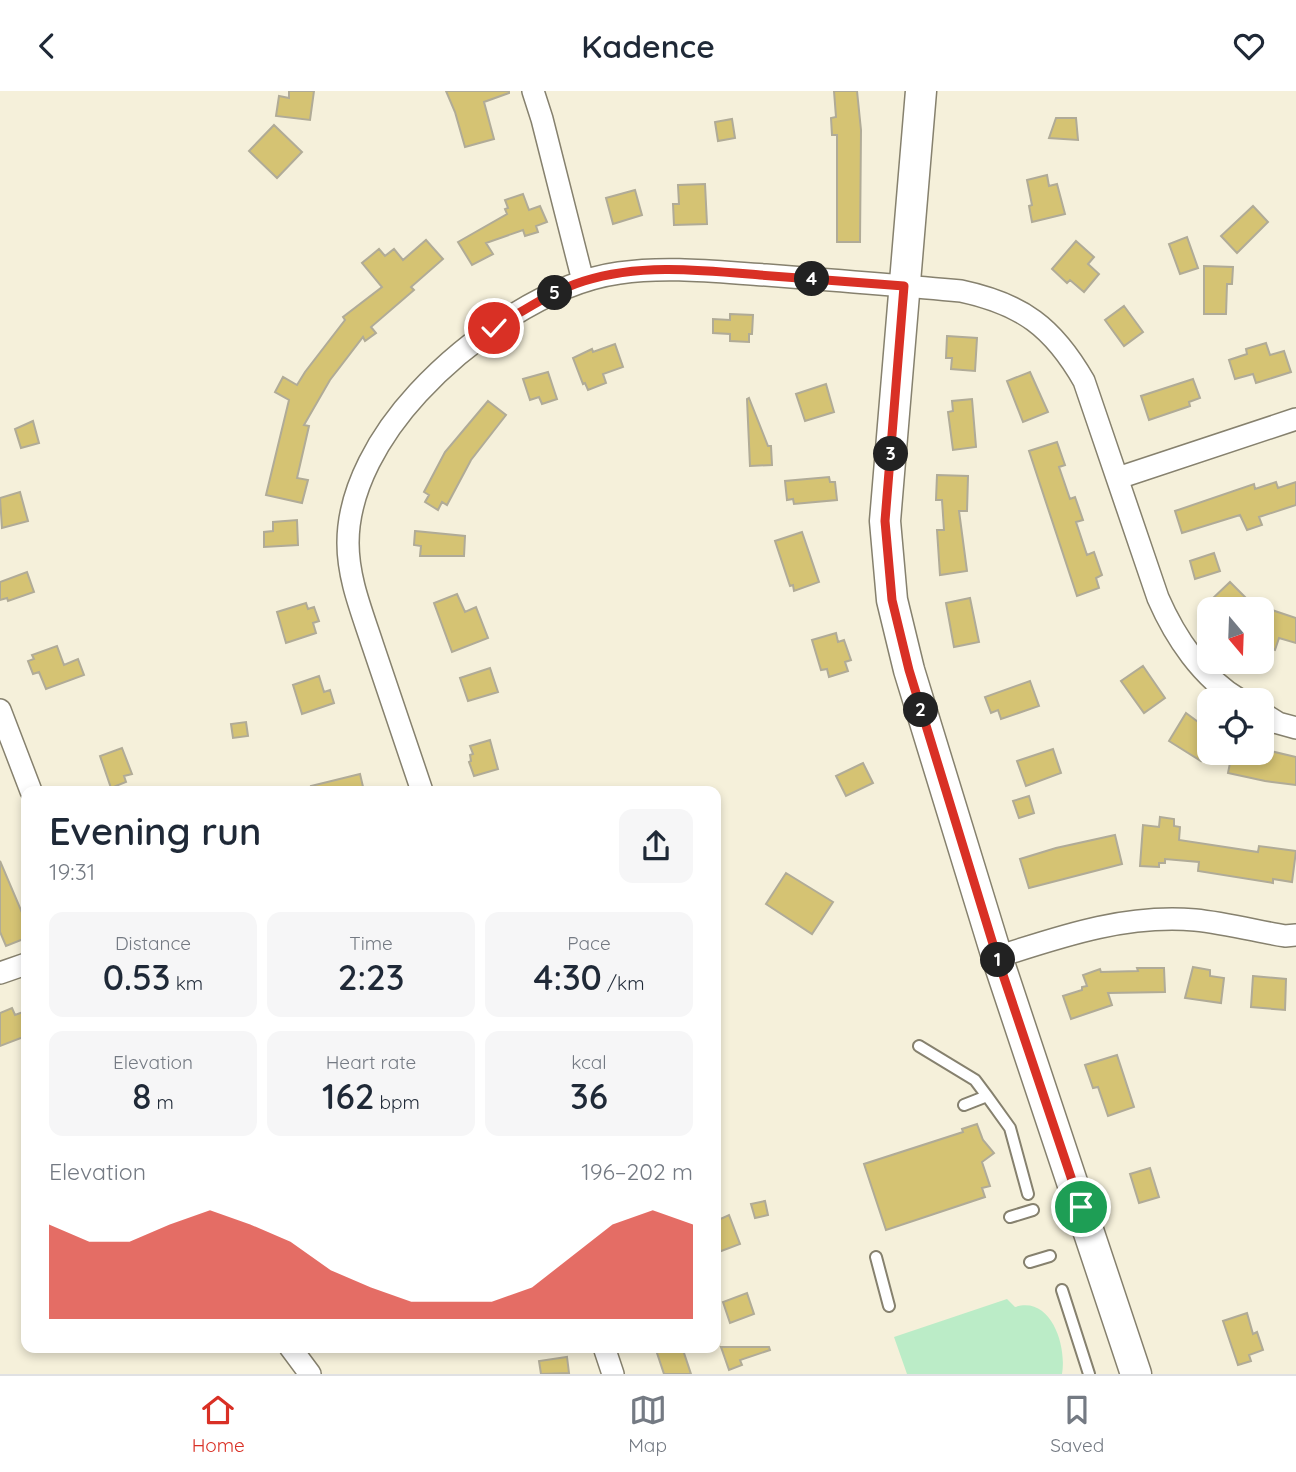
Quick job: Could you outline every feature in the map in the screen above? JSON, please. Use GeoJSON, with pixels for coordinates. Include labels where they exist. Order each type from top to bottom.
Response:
{"type":"FeatureCollection","features":[{"type":"Feature","properties":{"kind":"street"},"geometry":{"type":"LineString","coordinates":[[533,91],[583,281]]}},
{"type":"Feature","properties":{"kind":"street"},"geometry":{"type":"LineString","coordinates":[[921,91],[885,521],[892,600],[909,670],[997,957],[1136,1374]]}},
{"type":"Feature","properties":{"kind":"street"},"geometry":{"type":"LineString","coordinates":[[420,786],[352,582],[348,543],[354,501],[365,471],[409,403],[437,372],[494,328],[547,296],[583,281],[618,273],[657,270],[730,272],[961,291],[988,297],[1018,310],[1047,331],[1068,353],[1084,381],[1167,620],[1194,659],[1224,688]]}},
{"type":"Feature","properties":{"kind":"street"},"geometry":{"type":"LineString","coordinates":[[1118,478],[1296,419]]}},
{"type":"Feature","properties":{"kind":"street"},"geometry":{"type":"LineString","coordinates":[[0,710],[29,786]]}},
{"type":"Feature","properties":{"kind":"street"},"geometry":{"type":"LineString","coordinates":[[1274,720],[1296,728]]}},
{"type":"Feature","properties":{"kind":"street"},"geometry":{"type":"LineString","coordinates":[[997,957],[1081,930],[1129,921],[1195,920],[1285,936],[1296,935]]}},
{"type":"Feature","properties":{"kind":"street"},"geometry":{"type":"LineString","coordinates":[[0,974],[21,966]]}},
{"type":"Feature","properties":{"kind":"street"},"geometry":{"type":"LineString","coordinates":[[294,1353],[310,1374]]}},
{"type":"Feature","properties":{"kind":"street"},"geometry":{"type":"LineString","coordinates":[[606,1353],[612,1374]]}},
{"type":"Feature","properties":{"kind":"lane"},"geometry":{"type":"LineString","coordinates":[[919,1046],[975,1080],[987,1096],[1010,1128],[1028,1194]]}},
{"type":"Feature","properties":{"kind":"lane"},"geometry":{"type":"LineString","coordinates":[[964,1105],[987,1096]]}},
{"type":"Feature","properties":{"kind":"lane"},"geometry":{"type":"LineString","coordinates":[[1010,1217],[1033,1210]]}},
{"type":"Feature","properties":{"kind":"lane"},"geometry":{"type":"LineString","coordinates":[[1030,1262],[1050,1256]]}},
{"type":"Feature","properties":{"kind":"lane"},"geometry":{"type":"LineString","coordinates":[[876,1257],[889,1306]]}},
{"type":"Feature","properties":{"kind":"lane"},"geometry":{"type":"LineString","coordinates":[[1062,1290],[1088,1374]]}},
{"type":"Feature","properties":{"kind":"green space"},"geometry":{"type":"Polygon","coordinates":[[[1007,1299],[1015,1307],[1028,1305],[1038,1308],[1054,1325],[1062,1350],[1062,1374],[907,1374],[894,1337],[1007,1299]]]}},
{"type":"Feature","properties":{"kind":"building"},"geometry":{"type":"Polygon","coordinates":[[[289,91],[314,91],[310,120],[276,116],[279,96],[289,98],[289,91]]]}},
{"type":"Feature","properties":{"kind":"building"},"geometry":{"type":"Polygon","coordinates":[[[446,91],[509,91],[484,102],[494,139],[465,147],[446,91]]]}},
{"type":"Feature","properties":{"kind":"building"},"geometry":{"type":"Polygon","coordinates":[[[834,91],[857,91],[861,130],[860,242],[837,242],[837,135],[832,135],[831,118],[836,117],[834,91]]]}},
{"type":"Feature","properties":{"kind":"building"},"geometry":{"type":"Polygon","coordinates":[[[1056,118],[1076,118],[1078,140],[1049,138],[1056,118]]]}},
{"type":"Feature","properties":{"kind":"building"},"geometry":{"type":"Polygon","coordinates":[[[732,119],[735,138],[718,141],[715,122],[732,119]]]}},
{"type":"Feature","properties":{"kind":"building"},"geometry":{"type":"Polygon","coordinates":[[[274,125],[302,152],[277,178],[249,151],[274,125]]]}},
{"type":"Feature","properties":{"kind":"building"},"geometry":{"type":"Polygon","coordinates":[[[1047,175],[1049,186],[1057,184],[1065,214],[1032,222],[1027,180],[1047,175]]]}},
{"type":"Feature","properties":{"kind":"building"},"geometry":{"type":"Polygon","coordinates":[[[705,184],[707,224],[674,225],[673,204],[679,204],[678,185],[705,184]]]}},
{"type":"Feature","properties":{"kind":"building"},"geometry":{"type":"Polygon","coordinates":[[[635,190],[642,215],[613,224],[606,198],[635,190]]]}},
{"type":"Feature","properties":{"kind":"building"},"geometry":{"type":"Polygon","coordinates":[[[523,194],[529,210],[540,206],[547,222],[536,226],[538,232],[525,236],[523,230],[486,243],[493,254],[472,265],[458,242],[507,214],[505,200],[523,194]]]}},
{"type":"Feature","properties":{"kind":"building"},"geometry":{"type":"Polygon","coordinates":[[[1253,206],[1268,222],[1237,253],[1221,236],[1253,206]]]}},
{"type":"Feature","properties":{"kind":"building"},"geometry":{"type":"Polygon","coordinates":[[[1187,237],[1198,268],[1180,274],[1169,244],[1187,237]]]}},
{"type":"Feature","properties":{"kind":"building"},"geometry":{"type":"Polygon","coordinates":[[[426,240],[443,259],[411,287],[414,290],[371,327],[376,333],[365,341],[363,337],[330,380],[304,425],[309,426],[297,478],[308,480],[302,503],[266,495],[289,400],[275,392],[283,377],[297,385],[345,320],[343,317],[382,287],[362,263],[379,249],[385,256],[394,249],[403,260],[426,240]]]}},
{"type":"Feature","properties":{"kind":"building"},"geometry":{"type":"Polygon","coordinates":[[[1076,241],[1094,257],[1088,264],[1099,274],[1084,292],[1070,280],[1067,283],[1052,269],[1076,241]]]}},
{"type":"Feature","properties":{"kind":"building"},"geometry":{"type":"Polygon","coordinates":[[[1204,266],[1233,267],[1232,284],[1227,284],[1226,314],[1204,314],[1204,266]]]}},
{"type":"Feature","properties":{"kind":"building"},"geometry":{"type":"Polygon","coordinates":[[[1124,306],[1143,332],[1124,346],[1105,320],[1124,306]]]}},
{"type":"Feature","properties":{"kind":"building"},"geometry":{"type":"Polygon","coordinates":[[[730,314],[753,315],[749,342],[730,341],[730,334],[713,333],[713,319],[730,320],[730,314]]]}},
{"type":"Feature","properties":{"kind":"building"},"geometry":{"type":"Polygon","coordinates":[[[947,336],[977,338],[975,371],[951,369],[952,358],[946,358],[947,336]]]}},
{"type":"Feature","properties":{"kind":"building"},"geometry":{"type":"Polygon","coordinates":[[[1266,343],[1270,355],[1284,351],[1291,372],[1256,383],[1253,374],[1235,379],[1229,360],[1247,354],[1246,349],[1266,343]]]}},
{"type":"Feature","properties":{"kind":"building"},"geometry":{"type":"Polygon","coordinates":[[[615,344],[623,367],[603,374],[606,383],[588,390],[573,358],[592,349],[593,352],[615,344]]]}},
{"type":"Feature","properties":{"kind":"building"},"geometry":{"type":"Polygon","coordinates":[[[548,372],[557,399],[542,404],[539,397],[530,400],[523,379],[548,372]]]}},
{"type":"Feature","properties":{"kind":"building"},"geometry":{"type":"Polygon","coordinates":[[[1030,372],[1048,412],[1023,422],[1007,381],[1030,372]]]}},
{"type":"Feature","properties":{"kind":"building"},"geometry":{"type":"Polygon","coordinates":[[[1193,379],[1200,398],[1189,402],[1190,406],[1149,420],[1141,396],[1193,379]]]}},
{"type":"Feature","properties":{"kind":"building"},"geometry":{"type":"Polygon","coordinates":[[[826,384],[834,412],[805,421],[796,394],[826,384]]]}},
{"type":"Feature","properties":{"kind":"building"},"geometry":{"type":"Polygon","coordinates":[[[749,398],[768,446],[771,446],[772,465],[750,466],[749,398]]]}},
{"type":"Feature","properties":{"kind":"building"},"geometry":{"type":"Polygon","coordinates":[[[972,399],[976,447],[953,450],[948,412],[953,411],[952,401],[972,399]]]}},
{"type":"Feature","properties":{"kind":"building"},"geometry":{"type":"Polygon","coordinates":[[[488,401],[506,415],[471,460],[447,505],[442,502],[438,510],[425,502],[429,495],[424,492],[445,452],[488,401]]]}},
{"type":"Feature","properties":{"kind":"building"},"geometry":{"type":"Polygon","coordinates":[[[33,421],[39,443],[21,448],[15,429],[33,421]]]}},
{"type":"Feature","properties":{"kind":"building"},"geometry":{"type":"Polygon","coordinates":[[[1057,442],[1065,465],[1059,467],[1070,499],[1075,497],[1083,520],[1076,522],[1087,555],[1094,552],[1102,575],[1096,578],[1099,588],[1077,596],[1029,451],[1057,442]]]}},
{"type":"Feature","properties":{"kind":"building"},"geometry":{"type":"Polygon","coordinates":[[[937,475],[968,476],[967,511],[959,511],[967,571],[940,575],[937,530],[944,530],[942,500],[936,500],[937,475]]]}},
{"type":"Feature","properties":{"kind":"building"},"geometry":{"type":"Polygon","coordinates":[[[829,477],[830,482],[835,482],[837,500],[794,504],[793,499],[787,500],[785,481],[829,477]]]}},
{"type":"Feature","properties":{"kind":"building"},"geometry":{"type":"Polygon","coordinates":[[[1276,482],[1278,488],[1296,482],[1296,505],[1259,517],[1262,525],[1247,530],[1240,515],[1182,533],[1175,511],[1254,484],[1255,489],[1276,482]]]}},
{"type":"Feature","properties":{"kind":"building"},"geometry":{"type":"Polygon","coordinates":[[[20,492],[28,521],[2,528],[0,498],[20,492]]]}},
{"type":"Feature","properties":{"kind":"building"},"geometry":{"type":"Polygon","coordinates":[[[297,520],[298,545],[264,547],[264,532],[273,531],[273,522],[297,520]]]}},
{"type":"Feature","properties":{"kind":"building"},"geometry":{"type":"Polygon","coordinates":[[[415,531],[465,536],[464,556],[420,556],[421,546],[414,545],[415,531]]]}},
{"type":"Feature","properties":{"kind":"building"},"geometry":{"type":"Polygon","coordinates":[[[802,532],[819,582],[794,591],[775,541],[802,532]]]}},
{"type":"Feature","properties":{"kind":"building"},"geometry":{"type":"Polygon","coordinates":[[[1214,553],[1220,571],[1195,579],[1190,561],[1214,553]]]}},
{"type":"Feature","properties":{"kind":"building"},"geometry":{"type":"Polygon","coordinates":[[[27,572],[34,592],[8,601],[7,598],[0,600],[0,582],[27,572]]]}},
{"type":"Feature","properties":{"kind":"building"},"geometry":{"type":"Polygon","coordinates":[[[1230,582],[1245,597],[1214,597],[1230,582]]]}},
{"type":"Feature","properties":{"kind":"building"},"geometry":{"type":"Polygon","coordinates":[[[457,594],[465,612],[476,607],[488,638],[452,652],[434,603],[457,594]]]}},
{"type":"Feature","properties":{"kind":"building"},"geometry":{"type":"Polygon","coordinates":[[[970,598],[979,642],[954,647],[946,603],[970,598]]]}},
{"type":"Feature","properties":{"kind":"building"},"geometry":{"type":"Polygon","coordinates":[[[306,603],[308,609],[314,607],[319,621],[313,623],[316,633],[286,643],[277,612],[306,603]]]}},
{"type":"Feature","properties":{"kind":"building"},"geometry":{"type":"Polygon","coordinates":[[[1274,611],[1296,618],[1296,643],[1279,638],[1275,650],[1274,611]]]}},
{"type":"Feature","properties":{"kind":"building"},"geometry":{"type":"Polygon","coordinates":[[[836,633],[838,642],[844,640],[851,660],[845,662],[848,671],[829,677],[827,669],[821,670],[812,640],[836,633]]]}},
{"type":"Feature","properties":{"kind":"building"},"geometry":{"type":"Polygon","coordinates":[[[57,646],[64,665],[78,659],[84,675],[46,689],[39,672],[33,674],[28,661],[34,659],[32,655],[57,646]]]}},
{"type":"Feature","properties":{"kind":"building"},"geometry":{"type":"Polygon","coordinates":[[[1143,666],[1165,698],[1144,713],[1121,681],[1143,666]]]}},
{"type":"Feature","properties":{"kind":"building"},"geometry":{"type":"Polygon","coordinates":[[[490,668],[498,692],[468,701],[460,678],[490,668]]]}},
{"type":"Feature","properties":{"kind":"building"},"geometry":{"type":"Polygon","coordinates":[[[319,676],[324,692],[330,690],[334,703],[302,714],[293,685],[319,676]]]}},
{"type":"Feature","properties":{"kind":"building"},"geometry":{"type":"Polygon","coordinates":[[[1030,681],[1039,706],[1001,719],[998,710],[991,713],[985,697],[1030,681]]]}},
{"type":"Feature","properties":{"kind":"building"},"geometry":{"type":"Polygon","coordinates":[[[1186,713],[1197,721],[1197,758],[1169,741],[1186,713]]]}},
{"type":"Feature","properties":{"kind":"building"},"geometry":{"type":"Polygon","coordinates":[[[246,722],[248,736],[233,738],[231,724],[246,722]]]}},
{"type":"Feature","properties":{"kind":"building"},"geometry":{"type":"Polygon","coordinates":[[[490,740],[498,769],[474,776],[469,762],[470,755],[473,754],[470,746],[490,740]]]}},
{"type":"Feature","properties":{"kind":"building"},"geometry":{"type":"Polygon","coordinates":[[[122,748],[132,774],[124,776],[126,782],[110,786],[100,756],[122,748]]]}},
{"type":"Feature","properties":{"kind":"building"},"geometry":{"type":"Polygon","coordinates":[[[1053,749],[1061,773],[1026,786],[1017,761],[1053,749]]]}},
{"type":"Feature","properties":{"kind":"building"},"geometry":{"type":"Polygon","coordinates":[[[1274,752],[1296,757],[1296,785],[1228,773],[1230,765],[1274,765],[1274,752]]]}},
{"type":"Feature","properties":{"kind":"building"},"geometry":{"type":"Polygon","coordinates":[[[863,763],[873,783],[846,796],[836,776],[863,763]]]}},
{"type":"Feature","properties":{"kind":"building"},"geometry":{"type":"Polygon","coordinates":[[[360,774],[363,786],[311,786],[360,774]]]}},
{"type":"Feature","properties":{"kind":"building"},"geometry":{"type":"Polygon","coordinates":[[[1029,796],[1034,813],[1019,818],[1013,801],[1029,796]]]}},
{"type":"Feature","properties":{"kind":"building"},"geometry":{"type":"Polygon","coordinates":[[[1160,817],[1174,819],[1174,826],[1180,827],[1179,840],[1258,852],[1259,846],[1296,851],[1292,882],[1273,879],[1273,883],[1198,871],[1199,862],[1165,859],[1165,863],[1159,863],[1159,867],[1140,866],[1143,825],[1159,827],[1160,817]]]}},
{"type":"Feature","properties":{"kind":"building"},"geometry":{"type":"Polygon","coordinates":[[[1115,835],[1122,864],[1029,888],[1020,859],[1115,835]]]}},
{"type":"Feature","properties":{"kind":"building"},"geometry":{"type":"Polygon","coordinates":[[[0,861],[21,910],[21,940],[6,946],[0,932],[0,861]]]}},
{"type":"Feature","properties":{"kind":"building"},"geometry":{"type":"Polygon","coordinates":[[[786,873],[833,902],[812,934],[766,904],[786,873]]]}},
{"type":"Feature","properties":{"kind":"building"},"geometry":{"type":"Polygon","coordinates":[[[1193,967],[1210,970],[1210,976],[1224,978],[1221,1003],[1185,998],[1193,967]]]}},
{"type":"Feature","properties":{"kind":"building"},"geometry":{"type":"Polygon","coordinates":[[[1137,968],[1164,968],[1165,992],[1108,993],[1112,1005],[1071,1019],[1063,996],[1087,986],[1083,975],[1100,969],[1101,972],[1138,971],[1137,968]]]}},
{"type":"Feature","properties":{"kind":"building"},"geometry":{"type":"Polygon","coordinates":[[[1253,976],[1286,979],[1285,1010],[1251,1007],[1253,976]]]}},
{"type":"Feature","properties":{"kind":"building"},"geometry":{"type":"Polygon","coordinates":[[[12,1008],[15,1015],[21,1013],[21,1038],[0,1046],[0,1013],[12,1008]]]}},
{"type":"Feature","properties":{"kind":"building"},"geometry":{"type":"Polygon","coordinates":[[[1117,1055],[1134,1107],[1108,1116],[1098,1087],[1093,1088],[1085,1065],[1117,1055]]]}},
{"type":"Feature","properties":{"kind":"building"},"geometry":{"type":"Polygon","coordinates":[[[977,1124],[983,1140],[994,1153],[982,1162],[990,1186],[982,1188],[985,1197],[886,1230],[864,1164],[963,1132],[962,1129],[977,1124]]]}},
{"type":"Feature","properties":{"kind":"building"},"geometry":{"type":"Polygon","coordinates":[[[1150,1168],[1159,1197],[1139,1203],[1130,1174],[1150,1168]]]}},
{"type":"Feature","properties":{"kind":"building"},"geometry":{"type":"Polygon","coordinates":[[[765,1201],[768,1215],[755,1218],[751,1204],[765,1201]]]}},
{"type":"Feature","properties":{"kind":"building"},"geometry":{"type":"Polygon","coordinates":[[[729,1215],[740,1244],[721,1251],[721,1219],[729,1215]]]}},
{"type":"Feature","properties":{"kind":"building"},"geometry":{"type":"Polygon","coordinates":[[[747,1293],[754,1314],[730,1323],[723,1302],[747,1293]]]}},
{"type":"Feature","properties":{"kind":"building"},"geometry":{"type":"Polygon","coordinates":[[[1247,1313],[1253,1334],[1257,1332],[1263,1350],[1249,1355],[1251,1361],[1238,1365],[1223,1321],[1247,1313]]]}},
{"type":"Feature","properties":{"kind":"building"},"geometry":{"type":"Polygon","coordinates":[[[721,1347],[769,1347],[770,1350],[740,1360],[742,1365],[729,1370],[721,1347]]]}},
{"type":"Feature","properties":{"kind":"building"},"geometry":{"type":"Polygon","coordinates":[[[657,1353],[684,1353],[691,1374],[664,1374],[657,1353]]]}},
{"type":"Feature","properties":{"kind":"building"},"geometry":{"type":"Polygon","coordinates":[[[567,1357],[569,1373],[541,1374],[539,1361],[567,1357]]]}},
{"type":"Feature","properties":{"kind":"route"},"geometry":{"type":"LineString","coordinates":[[494,328],[547,296],[583,281],[618,273],[657,270],[730,272],[904,286],[885,521],[892,600],[909,670],[997,957],[1081,1207]]}}]}
